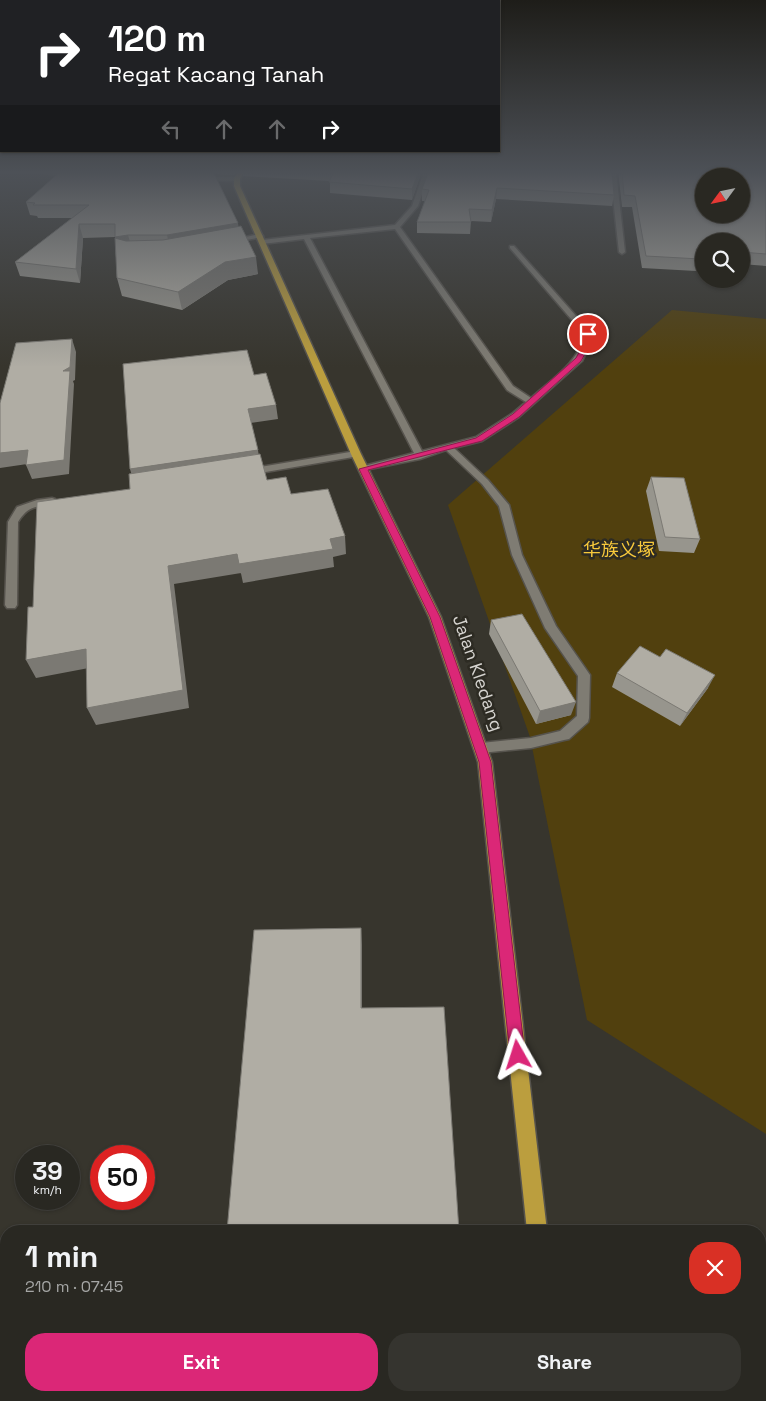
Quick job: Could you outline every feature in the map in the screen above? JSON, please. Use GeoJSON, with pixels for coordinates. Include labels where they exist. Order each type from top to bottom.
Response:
{"type":"FeatureCollection","features":[{"type":"Feature","properties":{"kind":"main road","name":"Jalan Kledang"},"geometry":{"type":"LineString","coordinates":[[261,239],[356,454],[435,617],[485,762],[536,1225]]}},
{"type":"Feature","properties":{"kind":"street"},"geometry":{"type":"LineString","coordinates":[[221,243],[312,236]]}},
{"type":"Feature","properties":{"kind":"street"},"geometry":{"type":"LineString","coordinates":[[404,236],[510,388],[530,401]]}},
{"type":"Feature","properties":{"kind":"street"},"geometry":{"type":"LineString","coordinates":[[620,236],[622,252]]}},
{"type":"Feature","properties":{"kind":"street"},"geometry":{"type":"LineString","coordinates":[[306,237],[420,456]]}},
{"type":"Feature","properties":{"kind":"street"},"geometry":{"type":"LineString","coordinates":[[364,469],[420,456],[479,439],[516,415],[579,359],[586,345],[588,334],[512,247]]}},
{"type":"Feature","properties":{"kind":"street"},"geometry":{"type":"LineString","coordinates":[[450,448],[504,505],[517,555],[551,628],[584,675],[583,718],[564,735],[530,743],[481,748]]}},
{"type":"Feature","properties":{"kind":"street"},"geometry":{"type":"LineString","coordinates":[[233,474],[356,454]]}},
{"type":"Feature","properties":{"kind":"street"},"geometry":{"type":"LineString","coordinates":[[11,605],[13,522],[21,509],[37,503],[65,499]]}},
{"type":"Feature","properties":{"kind":"green space","name":"华族义塚"},"geometry":{"type":"Polygon","coordinates":[[[672,310],[766,319],[766,1134],[587,1020],[530,737],[448,505],[672,310]]]}},
{"type":"Feature","properties":{"kind":"building"},"geometry":{"type":"Polygon","coordinates":[[[48,236],[78,236],[76,269],[15,262],[48,236]]]}},
{"type":"Feature","properties":{"kind":"building"},"geometry":{"type":"Polygon","coordinates":[[[183,236],[246,236],[256,257],[225,262],[178,292],[117,278],[115,238],[126,241],[163,240],[183,236]]]}},
{"type":"Feature","properties":{"kind":"building"},"geometry":{"type":"Polygon","coordinates":[[[642,236],[695,236],[695,259],[646,256],[642,236]]]}},
{"type":"Feature","properties":{"kind":"building"},"geometry":{"type":"Polygon","coordinates":[[[750,236],[766,236],[766,254],[750,253],[750,236]]]}},
{"type":"Feature","properties":{"kind":"building"},"geometry":{"type":"Polygon","coordinates":[[[72,339],[70,367],[63,371],[70,371],[64,460],[26,465],[28,450],[0,453],[0,403],[16,343],[72,339]]]}},
{"type":"Feature","properties":{"kind":"building"},"geometry":{"type":"Polygon","coordinates":[[[247,350],[254,375],[266,373],[276,405],[248,409],[258,450],[130,469],[123,364],[247,350]]]}},
{"type":"Feature","properties":{"kind":"building"},"geometry":{"type":"Polygon","coordinates":[[[260,454],[267,480],[286,477],[291,494],[328,489],[345,536],[330,539],[333,549],[239,564],[237,554],[168,566],[183,690],[87,708],[86,649],[26,660],[28,607],[33,607],[37,502],[130,489],[129,474],[260,454]]]}},
{"type":"Feature","properties":{"kind":"building"},"geometry":{"type":"Polygon","coordinates":[[[651,477],[684,478],[700,539],[665,537],[651,477]]]}},
{"type":"Feature","properties":{"kind":"building"},"geometry":{"type":"Polygon","coordinates":[[[522,614],[576,702],[540,711],[491,620],[522,614]]]}},
{"type":"Feature","properties":{"kind":"building"},"geometry":{"type":"Polygon","coordinates":[[[640,646],[660,657],[666,649],[715,675],[687,713],[617,673],[640,646]]]}},
{"type":"Feature","properties":{"kind":"building"},"geometry":{"type":"Polygon","coordinates":[[[361,928],[361,1008],[444,1007],[459,1225],[228,1225],[254,930],[361,928]]]}},
{"type":"Feature","properties":{"kind":"route"},"geometry":{"type":"LineString","coordinates":[[518,1055],[485,762],[435,617],[364,469],[479,439],[516,415],[579,359],[586,345],[588,334]]}}]}
